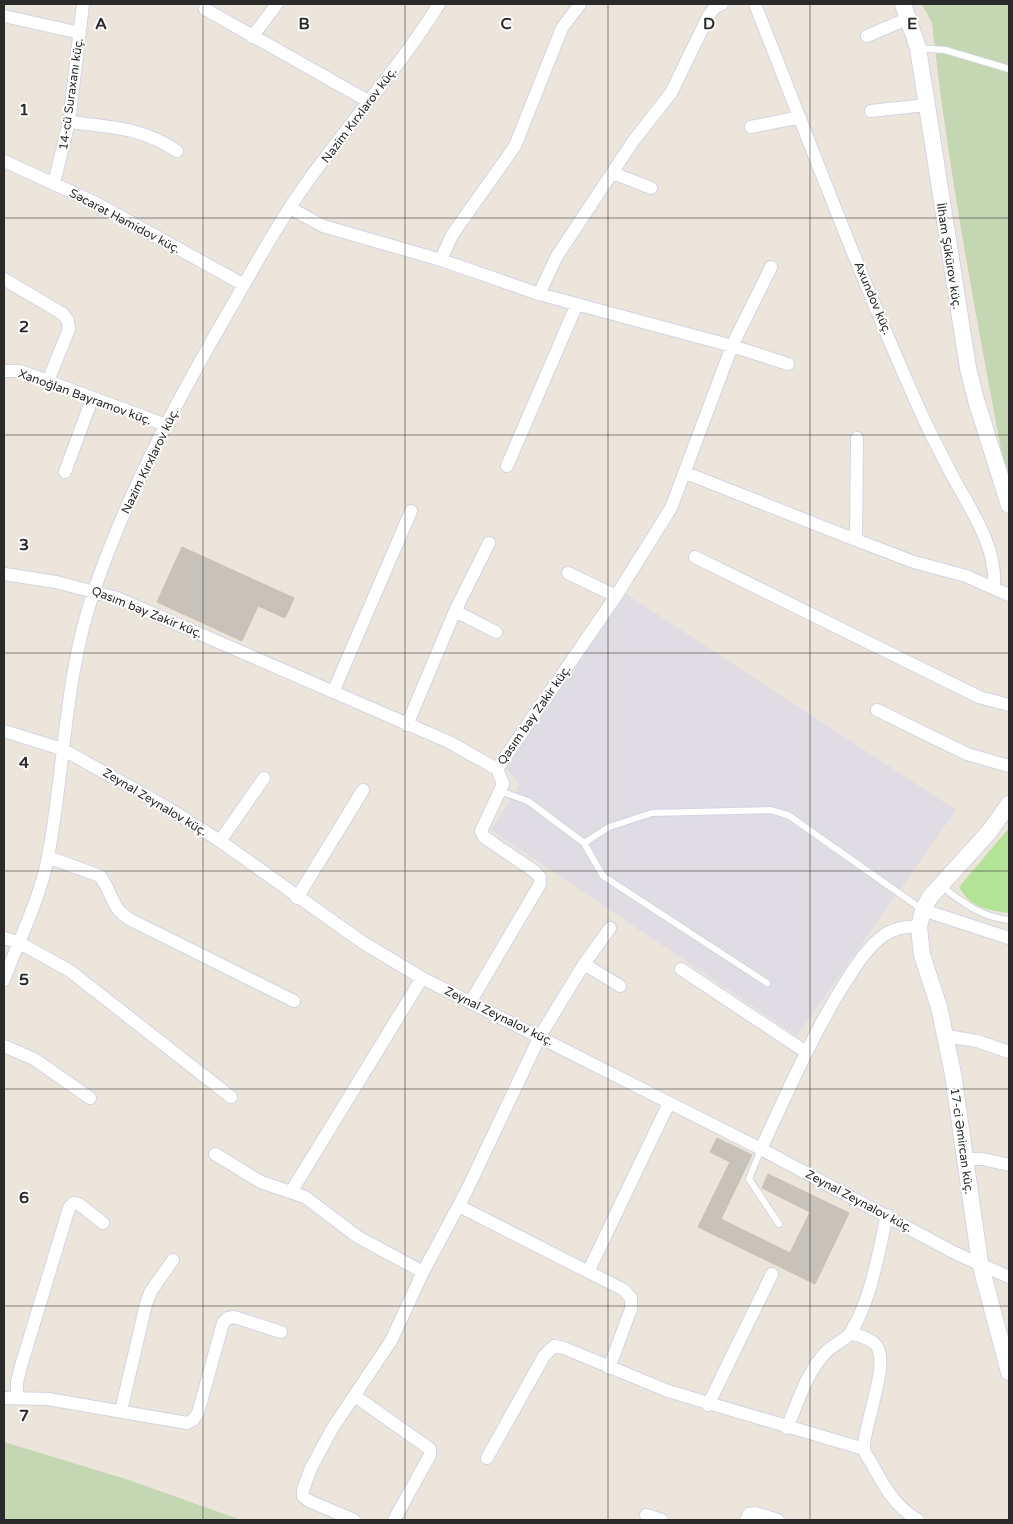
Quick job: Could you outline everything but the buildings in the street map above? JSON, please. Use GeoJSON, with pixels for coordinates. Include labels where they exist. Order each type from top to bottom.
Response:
{"type":"FeatureCollection","features":[{"type":"Feature","properties":{"kind":"street","name":"14-cü Suraxanı küç."},"geometry":{"type":"LineString","coordinates":[[54,183],[69,122],[83,4]]}},
{"type":"Feature","properties":{"kind":"street"},"geometry":{"type":"LineString","coordinates":[[252,37],[277,4]]}},
{"type":"Feature","properties":{"kind":"street","name":"Nazim Kırxlarov küç."},"geometry":{"type":"LineString","coordinates":[[4,980],[42,881],[48,857],[62,748],[81,636],[94,590],[129,501],[166,425],[244,285],[290,208],[409,48],[439,4]]}},
{"type":"Feature","properties":{"kind":"street"},"geometry":{"type":"LineString","coordinates":[[441,260],[452,235],[515,146],[562,28],[580,4]]}},
{"type":"Feature","properties":{"kind":"street"},"geometry":{"type":"LineString","coordinates":[[539,294],[557,256],[634,140],[670,93],[709,15],[715,7],[722,4]]}},
{"type":"Feature","properties":{"kind":"street","name":"Axundov küç."},"geometry":{"type":"LineString","coordinates":[[755,4],[833,204],[921,414],[977,520],[992,556],[995,572],[994,588]]}},
{"type":"Feature","properties":{"kind":"street"},"geometry":{"type":"LineString","coordinates":[[204,9],[368,102]]}},
{"type":"Feature","properties":{"kind":"street"},"geometry":{"type":"LineString","coordinates":[[867,36],[906,11]]}},
{"type":"Feature","properties":{"kind":"street","name":"İlham Şükürov küç."},"geometry":{"type":"LineString","coordinates":[[906,11],[918,48],[968,368],[976,400],[1009,505]]}},
{"type":"Feature","properties":{"kind":"street"},"geometry":{"type":"LineString","coordinates":[[4,16],[80,33]]}},
{"type":"Feature","properties":{"kind":"street"},"geometry":{"type":"LineString","coordinates":[[871,111],[926,104]]}},
{"type":"Feature","properties":{"kind":"street"},"geometry":{"type":"LineString","coordinates":[[751,128],[800,117]]}},
{"type":"Feature","properties":{"kind":"street"},"geometry":{"type":"LineString","coordinates":[[69,122],[138,131],[160,140],[177,152]]}},
{"type":"Feature","properties":{"kind":"street","name":"Səcarət Həmidov küç."},"geometry":{"type":"LineString","coordinates":[[4,161],[98,204],[244,285]]}},
{"type":"Feature","properties":{"kind":"street"},"geometry":{"type":"LineString","coordinates":[[613,174],[651,188]]}},
{"type":"Feature","properties":{"kind":"street"},"geometry":{"type":"LineString","coordinates":[[290,208],[323,226],[441,260],[539,294],[732,346],[788,364]]}},
{"type":"Feature","properties":{"kind":"street","name":"Qasım bəy Zakir küç."},"geometry":{"type":"LineString","coordinates":[[4,574],[94,590],[117,598],[334,690],[407,725],[449,742],[497,769],[655,536],[686,473],[732,346],[771,267]]}},
{"type":"Feature","properties":{"kind":"street"},"geometry":{"type":"LineString","coordinates":[[4,280],[63,314],[68,321],[68,329],[48,381]]}},
{"type":"Feature","properties":{"kind":"street"},"geometry":{"type":"LineString","coordinates":[[507,466],[577,304]]}},
{"type":"Feature","properties":{"kind":"street","name":"Xanoğlan Bayramov küç."},"geometry":{"type":"LineString","coordinates":[[4,371],[20,371],[166,425]]}},
{"type":"Feature","properties":{"kind":"street"},"geometry":{"type":"LineString","coordinates":[[65,472],[92,399]]}},
{"type":"Feature","properties":{"kind":"street"},"geometry":{"type":"LineString","coordinates":[[856,540],[857,438]]}},
{"type":"Feature","properties":{"kind":"street"},"geometry":{"type":"LineString","coordinates":[[686,473],[914,562],[966,576],[1009,595]]}},
{"type":"Feature","properties":{"kind":"street"},"geometry":{"type":"LineString","coordinates":[[334,690],[411,511]]}},
{"type":"Feature","properties":{"kind":"street"},"geometry":{"type":"LineString","coordinates":[[407,725],[455,611],[489,543]]}},
{"type":"Feature","properties":{"kind":"street"},"geometry":{"type":"LineString","coordinates":[[695,557],[979,697],[1009,705]]}},
{"type":"Feature","properties":{"kind":"street"},"geometry":{"type":"LineString","coordinates":[[568,573],[616,596]]}},
{"type":"Feature","properties":{"kind":"street"},"geometry":{"type":"LineString","coordinates":[[455,611],[496,632]]}},
{"type":"Feature","properties":{"kind":"street"},"geometry":{"type":"LineString","coordinates":[[877,710],[966,754],[1009,766]]}},
{"type":"Feature","properties":{"kind":"street","name":"Zeynal Zeynalov küç."},"geometry":{"type":"LineString","coordinates":[[4,731],[62,748],[168,808],[220,841],[297,898],[370,948],[422,978],[471,1001],[761,1149],[955,1253],[1009,1277]]}},
{"type":"Feature","properties":{"kind":"street"},"geometry":{"type":"LineString","coordinates":[[471,1001],[540,884],[540,877],[534,871],[484,837],[481,831],[503,784],[497,769]]}},
{"type":"Feature","properties":{"kind":"street"},"geometry":{"type":"LineString","coordinates":[[220,841],[264,778]]}},
{"type":"Feature","properties":{"kind":"street"},"geometry":{"type":"LineString","coordinates":[[297,898],[363,790]]}},
{"type":"Feature","properties":{"kind":"street"},"geometry":{"type":"LineString","coordinates":[[1009,805],[989,832],[940,885],[923,910],[1009,938]]}},
{"type":"Feature","properties":{"kind":"street"},"geometry":{"type":"LineString","coordinates":[[48,857],[100,876],[111,900],[121,914],[131,920],[294,1001]]}},
{"type":"Feature","properties":{"kind":"street","name":"17-ci Əmircan küç."},"geometry":{"type":"LineString","coordinates":[[923,910],[919,927],[922,955],[946,1036],[980,1263],[1009,1372]]}},
{"type":"Feature","properties":{"kind":"street"},"geometry":{"type":"LineString","coordinates":[[761,1149],[820,1024],[869,950],[895,929],[907,926],[919,927]]}},
{"type":"Feature","properties":{"kind":"street"},"geometry":{"type":"LineString","coordinates":[[354,1520],[309,1501],[303,1496],[303,1490],[311,1468],[328,1437],[391,1341],[424,1272],[459,1206],[540,1036],[584,964],[610,928]]}},
{"type":"Feature","properties":{"kind":"street"},"geometry":{"type":"LineString","coordinates":[[4,938],[18,942],[70,971],[231,1097]]}},
{"type":"Feature","properties":{"kind":"street"},"geometry":{"type":"LineString","coordinates":[[584,964],[620,986]]}},
{"type":"Feature","properties":{"kind":"street"},"geometry":{"type":"LineString","coordinates":[[682,969],[806,1052]]}},
{"type":"Feature","properties":{"kind":"street"},"geometry":{"type":"LineString","coordinates":[[291,1192],[422,978]]}},
{"type":"Feature","properties":{"kind":"street"},"geometry":{"type":"LineString","coordinates":[[946,1036],[977,1041],[1009,1052]]}},
{"type":"Feature","properties":{"kind":"street"},"geometry":{"type":"LineString","coordinates":[[4,1046],[34,1059],[90,1098]]}},
{"type":"Feature","properties":{"kind":"street"},"geometry":{"type":"LineString","coordinates":[[588,1272],[670,1103]]}},
{"type":"Feature","properties":{"kind":"street"},"geometry":{"type":"LineString","coordinates":[[215,1154],[261,1182],[305,1197],[358,1237],[424,1272]]}},
{"type":"Feature","properties":{"kind":"street"},"geometry":{"type":"LineString","coordinates":[[965,1159],[1009,1165]]}},
{"type":"Feature","properties":{"kind":"street"},"geometry":{"type":"LineString","coordinates":[[17,1397],[17,1382],[21,1366],[69,1208],[73,1203],[79,1204],[103,1223]]}},
{"type":"Feature","properties":{"kind":"street"},"geometry":{"type":"LineString","coordinates":[[459,1206],[624,1290],[631,1298],[631,1310],[608,1368]]}},
{"type":"Feature","properties":{"kind":"street"},"geometry":{"type":"LineString","coordinates":[[787,1428],[807,1380],[818,1363],[828,1350],[850,1333],[878,1262],[887,1215]]}},
{"type":"Feature","properties":{"kind":"street"},"geometry":{"type":"LineString","coordinates":[[121,1411],[146,1304],[151,1291],[173,1260]]}},
{"type":"Feature","properties":{"kind":"street"},"geometry":{"type":"LineString","coordinates":[[708,1405],[772,1274]]}},
{"type":"Feature","properties":{"kind":"street"},"geometry":{"type":"LineString","coordinates":[[4,1398],[48,1399],[187,1423],[193,1420],[198,1413],[223,1324],[228,1318],[234,1317],[281,1332]]}},
{"type":"Feature","properties":{"kind":"street"},"geometry":{"type":"LineString","coordinates":[[850,1333],[868,1339],[877,1345],[880,1357],[878,1381],[864,1450],[885,1490],[909,1515],[918,1520]]}},
{"type":"Feature","properties":{"kind":"street"},"geometry":{"type":"LineString","coordinates":[[487,1458],[544,1356],[554,1346],[564,1348],[608,1368],[708,1405],[864,1450]]}},
{"type":"Feature","properties":{"kind":"street"},"geometry":{"type":"LineString","coordinates":[[355,1396],[430,1449],[430,1455],[394,1520]]}},
{"type":"Feature","properties":{"kind":"street"},"geometry":{"type":"LineString","coordinates":[[746,1520],[748,1514],[755,1513],[778,1520]]}},
{"type":"Feature","properties":{"kind":"street"},"geometry":{"type":"LineString","coordinates":[[646,1515],[662,1520]]}},
{"type":"Feature","properties":{"kind":"lane"},"geometry":{"type":"LineString","coordinates":[[918,48],[945,50],[1009,69]]}},
{"type":"Feature","properties":{"kind":"lane"},"geometry":{"type":"LineString","coordinates":[[500,791],[528,801],[584,843],[603,876],[767,983]]}},
{"type":"Feature","properties":{"kind":"lane"},"geometry":{"type":"LineString","coordinates":[[584,843],[609,827],[652,813],[770,810],[788,815],[923,910]]}},
{"type":"Feature","properties":{"kind":"lane"},"geometry":{"type":"LineString","coordinates":[[940,885],[969,908],[993,918],[1009,920]]}},
{"type":"Feature","properties":{"kind":"lane"},"geometry":{"type":"LineString","coordinates":[[761,1149],[749,1179],[779,1224]]}},
{"type":"Feature","properties":{"kind":"shaded area"},"geometry":{"type":"Polygon","coordinates":[[[626,594],[956,810],[797,1036],[491,830],[519,785],[506,768],[626,594]]]}},
{"type":"Feature","properties":{"kind":"green space"},"geometry":{"type":"Polygon","coordinates":[[[922,4],[1009,4],[1009,492],[956,199],[932,23],[922,4]]]}},
{"type":"Feature","properties":{"kind":"green space"},"geometry":{"type":"Polygon","coordinates":[[[1009,828],[1009,913],[994,911],[974,904],[959,887],[1009,828]]]}},
{"type":"Feature","properties":{"kind":"green space"},"geometry":{"type":"Polygon","coordinates":[[[4,1442],[129,1480],[241,1520],[4,1520],[4,1442]]]}}]}
